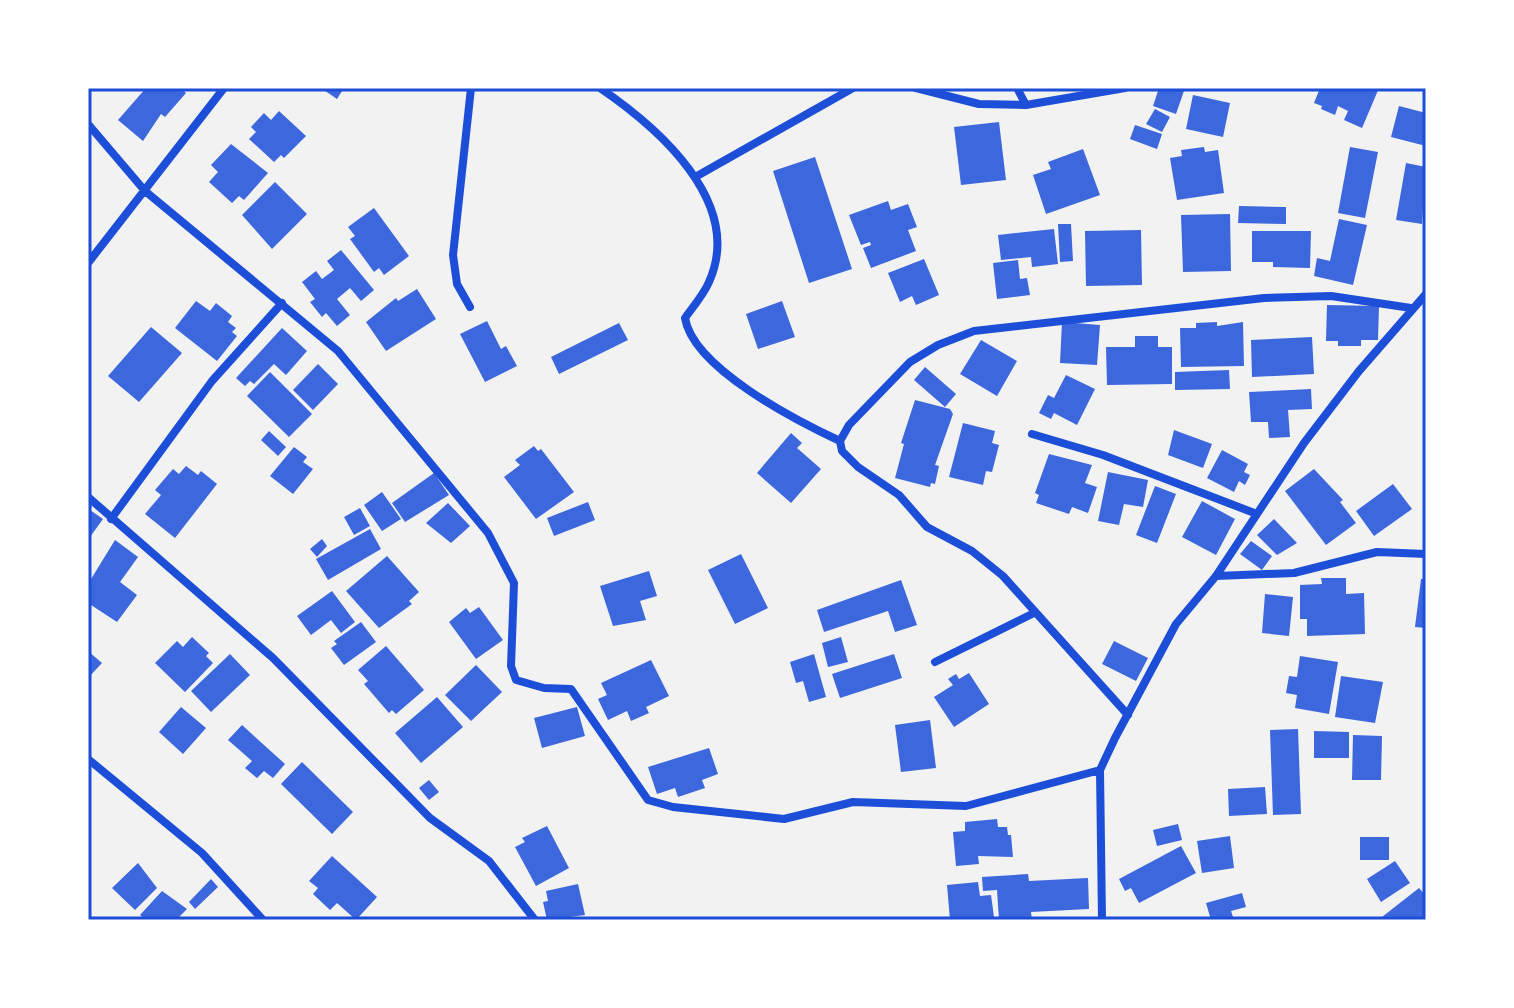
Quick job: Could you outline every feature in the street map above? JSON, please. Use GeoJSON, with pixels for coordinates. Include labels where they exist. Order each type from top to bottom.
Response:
{"type":"FeatureCollection","features":[{"type":"Feature","properties":{"kind":"street"},"geometry":{"type":"LineString","coordinates":[[88,263],[224,88]]}},
{"type":"Feature","properties":{"kind":"street"},"geometry":{"type":"LineString","coordinates":[[470,307],[457,284],[453,255],[471,88]]}},
{"type":"Feature","properties":{"kind":"street"},"geometry":{"type":"LineString","coordinates":[[600,88],[632,110],[697,176],[714,222],[716,255],[710,281],[685,318],[688,334],[749,390],[793,419],[840,441]]}},
{"type":"Feature","properties":{"kind":"street"},"geometry":{"type":"LineString","coordinates":[[697,176],[853,88]]}},
{"type":"Feature","properties":{"kind":"street"},"geometry":{"type":"LineString","coordinates":[[916,88],[979,104],[1026,105],[1125,88]]}},
{"type":"Feature","properties":{"kind":"street"},"geometry":{"type":"LineString","coordinates":[[1017,88],[1026,105]]}},
{"type":"Feature","properties":{"kind":"street"},"geometry":{"type":"LineString","coordinates":[[88,124],[145,191],[338,351],[488,533],[514,583],[511,666],[516,680],[544,688],[571,689],[648,800],[673,807],[784,819],[853,802],[966,806],[1100,770]]}},
{"type":"Feature","properties":{"kind":"street"},"geometry":{"type":"LineString","coordinates":[[1102,920],[1100,770],[1128,715],[1176,624],[1216,576],[1304,443],[1411,308],[1426,294]]}},
{"type":"Feature","properties":{"kind":"street"},"geometry":{"type":"LineString","coordinates":[[1128,715],[1003,576],[972,551],[927,527],[899,495],[858,467],[842,451],[840,441],[849,425],[910,362],[938,345],[974,331],[1264,298],[1331,296],[1411,308]]}},
{"type":"Feature","properties":{"kind":"street"},"geometry":{"type":"LineString","coordinates":[[111,519],[212,381],[282,303]]}},
{"type":"Feature","properties":{"kind":"street"},"geometry":{"type":"LineString","coordinates":[[1032,434],[1103,455],[1257,514]]}},
{"type":"Feature","properties":{"kind":"street"},"geometry":{"type":"LineString","coordinates":[[88,497],[273,658],[430,818],[489,861],[535,920]]}},
{"type":"Feature","properties":{"kind":"street"},"geometry":{"type":"LineString","coordinates":[[1216,576],[1294,573],[1377,552],[1426,554]]}},
{"type":"Feature","properties":{"kind":"street"},"geometry":{"type":"LineString","coordinates":[[935,662],[1034,613]]}},
{"type":"Feature","properties":{"kind":"street"},"geometry":{"type":"LineString","coordinates":[[88,759],[202,853],[263,920]]}},
{"type":"Feature","properties":{"kind":"building"},"geometry":{"type":"Polygon","coordinates":[[[146,88],[181,88],[186,93],[165,117],[161,114],[143,141],[118,120],[146,88]]]}},
{"type":"Feature","properties":{"kind":"building"},"geometry":{"type":"Polygon","coordinates":[[[321,88],[344,88],[337,99],[321,88]]]}},
{"type":"Feature","properties":{"kind":"building"},"geometry":{"type":"Polygon","coordinates":[[[1159,88],[1185,88],[1176,114],[1153,106],[1159,88]]]}},
{"type":"Feature","properties":{"kind":"building"},"geometry":{"type":"Polygon","coordinates":[[[1320,88],[1379,88],[1362,128],[1344,120],[1348,111],[1338,106],[1335,115],[1314,103],[1320,88]]]}},
{"type":"Feature","properties":{"kind":"building"},"geometry":{"type":"Polygon","coordinates":[[[1193,95],[1230,103],[1223,137],[1186,129],[1193,95]]]}},
{"type":"Feature","properties":{"kind":"building"},"geometry":{"type":"Polygon","coordinates":[[[1399,106],[1426,113],[1426,146],[1391,137],[1399,106]]]}},
{"type":"Feature","properties":{"kind":"building"},"geometry":{"type":"Polygon","coordinates":[[[1155,109],[1170,117],[1162,132],[1146,124],[1155,109]]]}},
{"type":"Feature","properties":{"kind":"building"},"geometry":{"type":"Polygon","coordinates":[[[279,111],[306,136],[284,158],[281,155],[274,162],[249,139],[256,132],[251,127],[264,113],[271,120],[279,111]]]}},
{"type":"Feature","properties":{"kind":"building"},"geometry":{"type":"Polygon","coordinates":[[[999,122],[1006,180],[961,185],[954,127],[999,122]]]}},
{"type":"Feature","properties":{"kind":"building"},"geometry":{"type":"Polygon","coordinates":[[[1135,125],[1162,134],[1157,149],[1130,139],[1135,125]]]}},
{"type":"Feature","properties":{"kind":"building"},"geometry":{"type":"Polygon","coordinates":[[[231,144],[268,173],[244,200],[239,196],[232,203],[209,182],[218,172],[211,165],[231,144]]]}},
{"type":"Feature","properties":{"kind":"building"},"geometry":{"type":"Polygon","coordinates":[[[1204,147],[1205,152],[1218,150],[1224,193],[1177,200],[1170,158],[1182,156],[1181,150],[1204,147]]]}},
{"type":"Feature","properties":{"kind":"building"},"geometry":{"type":"Polygon","coordinates":[[[1350,147],[1378,152],[1365,218],[1338,213],[1350,147]]]}},
{"type":"Feature","properties":{"kind":"building"},"geometry":{"type":"Polygon","coordinates":[[[1083,149],[1100,195],[1046,214],[1033,175],[1051,169],[1048,162],[1083,149]]]}},
{"type":"Feature","properties":{"kind":"building"},"geometry":{"type":"Polygon","coordinates":[[[815,157],[852,269],[809,283],[773,171],[815,157]]]}},
{"type":"Feature","properties":{"kind":"building"},"geometry":{"type":"Polygon","coordinates":[[[1406,163],[1426,167],[1422,224],[1396,220],[1406,163]]]}},
{"type":"Feature","properties":{"kind":"building"},"geometry":{"type":"Polygon","coordinates":[[[275,182],[307,214],[272,249],[242,215],[275,182]]]}},
{"type":"Feature","properties":{"kind":"building"},"geometry":{"type":"Polygon","coordinates":[[[888,201],[891,210],[908,204],[917,227],[908,230],[916,251],[871,268],[863,248],[871,245],[870,242],[861,245],[849,215],[888,201]]]}},
{"type":"Feature","properties":{"kind":"building"},"geometry":{"type":"Polygon","coordinates":[[[1239,206],[1286,207],[1286,224],[1238,223],[1239,206]]]}},
{"type":"Feature","properties":{"kind":"building"},"geometry":{"type":"Polygon","coordinates":[[[374,208],[409,256],[384,275],[379,268],[374,272],[350,239],[355,236],[348,227],[374,208]]]}},
{"type":"Feature","properties":{"kind":"building"},"geometry":{"type":"Polygon","coordinates":[[[1230,214],[1231,271],[1183,272],[1181,215],[1230,214]]]}},
{"type":"Feature","properties":{"kind":"building"},"geometry":{"type":"Polygon","coordinates":[[[1339,219],[1367,225],[1353,285],[1314,276],[1317,258],[1330,261],[1339,219]]]}},
{"type":"Feature","properties":{"kind":"building"},"geometry":{"type":"Polygon","coordinates":[[[1058,224],[1071,224],[1073,261],[1060,262],[1058,224]]]}},
{"type":"Feature","properties":{"kind":"building"},"geometry":{"type":"Polygon","coordinates":[[[1054,229],[1058,264],[1032,267],[1031,257],[1001,260],[998,235],[1054,229]]]}},
{"type":"Feature","properties":{"kind":"building"},"geometry":{"type":"Polygon","coordinates":[[[1141,230],[1142,285],[1086,286],[1085,231],[1141,230]]]}},
{"type":"Feature","properties":{"kind":"building"},"geometry":{"type":"Polygon","coordinates":[[[1252,231],[1311,231],[1310,268],[1273,267],[1273,262],[1252,262],[1252,231]]]}},
{"type":"Feature","properties":{"kind":"building"},"geometry":{"type":"Polygon","coordinates":[[[341,250],[374,290],[361,301],[350,288],[337,299],[350,315],[337,326],[326,313],[322,317],[310,302],[315,299],[302,282],[316,271],[322,279],[334,270],[327,261],[341,250]]]}},
{"type":"Feature","properties":{"kind":"building"},"geometry":{"type":"Polygon","coordinates":[[[924,259],[939,295],[916,305],[912,296],[900,302],[888,273],[924,259]]]}},
{"type":"Feature","properties":{"kind":"building"},"geometry":{"type":"Polygon","coordinates":[[[1018,260],[1020,279],[1027,278],[1030,295],[997,299],[993,263],[1018,260]]]}},
{"type":"Feature","properties":{"kind":"building"},"geometry":{"type":"Polygon","coordinates":[[[417,289],[436,319],[386,351],[366,322],[396,298],[398,301],[417,289]]]}},
{"type":"Feature","properties":{"kind":"building"},"geometry":{"type":"Polygon","coordinates":[[[196,301],[210,311],[216,303],[232,316],[228,322],[236,328],[232,332],[237,336],[217,361],[175,328],[196,301]]]}},
{"type":"Feature","properties":{"kind":"building"},"geometry":{"type":"Polygon","coordinates":[[[782,301],[795,337],[758,349],[746,314],[782,301]]]}},
{"type":"Feature","properties":{"kind":"building"},"geometry":{"type":"Polygon","coordinates":[[[1327,305],[1379,306],[1378,340],[1361,340],[1361,346],[1338,346],[1338,341],[1326,341],[1327,305]]]}},
{"type":"Feature","properties":{"kind":"building"},"geometry":{"type":"Polygon","coordinates":[[[487,321],[501,349],[506,346],[517,366],[485,382],[460,334],[487,321]]]}},
{"type":"Feature","properties":{"kind":"building"},"geometry":{"type":"Polygon","coordinates":[[[1062,322],[1100,325],[1097,365],[1060,363],[1062,322]]]}},
{"type":"Feature","properties":{"kind":"building"},"geometry":{"type":"Polygon","coordinates":[[[1217,322],[1217,326],[1243,322],[1244,366],[1181,367],[1180,328],[1196,328],[1196,323],[1217,322]]]}},
{"type":"Feature","properties":{"kind":"building"},"geometry":{"type":"Polygon","coordinates":[[[619,323],[628,340],[559,374],[551,357],[619,323]]]}},
{"type":"Feature","properties":{"kind":"building"},"geometry":{"type":"Polygon","coordinates":[[[151,327],[182,353],[139,402],[108,376],[151,327]]]}},
{"type":"Feature","properties":{"kind":"building"},"geometry":{"type":"Polygon","coordinates":[[[282,328],[307,351],[286,375],[274,364],[254,384],[250,381],[245,386],[236,378],[282,328]]]}},
{"type":"Feature","properties":{"kind":"building"},"geometry":{"type":"Polygon","coordinates":[[[1135,336],[1158,336],[1158,347],[1172,347],[1172,384],[1107,385],[1106,347],[1135,347],[1135,336]]]}},
{"type":"Feature","properties":{"kind":"building"},"geometry":{"type":"Polygon","coordinates":[[[1312,337],[1314,374],[1252,377],[1251,340],[1312,337]]]}},
{"type":"Feature","properties":{"kind":"building"},"geometry":{"type":"Polygon","coordinates":[[[981,340],[1017,361],[997,396],[960,374],[981,340]]]}},
{"type":"Feature","properties":{"kind":"building"},"geometry":{"type":"Polygon","coordinates":[[[318,364],[338,384],[313,410],[293,390],[318,364]]]}},
{"type":"Feature","properties":{"kind":"building"},"geometry":{"type":"Polygon","coordinates":[[[925,367],[956,394],[945,407],[914,380],[925,367]]]}},
{"type":"Feature","properties":{"kind":"building"},"geometry":{"type":"Polygon","coordinates":[[[1229,370],[1230,389],[1175,390],[1175,372],[1229,370]]]}},
{"type":"Feature","properties":{"kind":"building"},"geometry":{"type":"Polygon","coordinates":[[[270,372],[312,414],[289,437],[247,396],[270,372]]]}},
{"type":"Feature","properties":{"kind":"building"},"geometry":{"type":"Polygon","coordinates":[[[1066,375],[1095,389],[1077,425],[1054,413],[1051,419],[1039,413],[1048,395],[1054,398],[1066,375]]]}},
{"type":"Feature","properties":{"kind":"building"},"geometry":{"type":"Polygon","coordinates":[[[1311,389],[1312,409],[1288,410],[1290,437],[1269,438],[1268,422],[1251,422],[1249,392],[1311,389]]]}},
{"type":"Feature","properties":{"kind":"building"},"geometry":{"type":"Polygon","coordinates":[[[915,400],[950,409],[953,414],[935,465],[939,466],[935,484],[931,483],[930,487],[895,478],[904,444],[901,443],[915,400]]]}},
{"type":"Feature","properties":{"kind":"building"},"geometry":{"type":"Polygon","coordinates":[[[963,423],[995,431],[992,443],[999,445],[992,472],[986,471],[983,485],[949,477],[963,423]]]}},
{"type":"Feature","properties":{"kind":"building"},"geometry":{"type":"Polygon","coordinates":[[[1174,430],[1212,444],[1203,468],[1168,455],[1174,430]]]}},
{"type":"Feature","properties":{"kind":"building"},"geometry":{"type":"Polygon","coordinates":[[[269,431],[286,447],[278,456],[261,440],[269,431]]]}},
{"type":"Feature","properties":{"kind":"building"},"geometry":{"type":"Polygon","coordinates":[[[791,433],[802,443],[797,448],[821,469],[791,503],[757,473],[791,433]]]}},
{"type":"Feature","properties":{"kind":"building"},"geometry":{"type":"Polygon","coordinates":[[[534,446],[538,451],[541,449],[574,492],[536,519],[504,477],[520,465],[515,460],[534,446]]]}},
{"type":"Feature","properties":{"kind":"building"},"geometry":{"type":"Polygon","coordinates":[[[294,447],[307,457],[303,462],[313,469],[293,494],[270,476],[294,447]]]}},
{"type":"Feature","properties":{"kind":"building"},"geometry":{"type":"Polygon","coordinates":[[[1222,450],[1248,464],[1244,472],[1250,475],[1245,485],[1239,481],[1234,492],[1207,478],[1222,450]]]}},
{"type":"Feature","properties":{"kind":"building"},"geometry":{"type":"Polygon","coordinates":[[[1049,454],[1092,465],[1085,483],[1097,487],[1088,513],[1072,507],[1069,514],[1036,503],[1039,495],[1035,493],[1049,454]]]}},
{"type":"Feature","properties":{"kind":"building"},"geometry":{"type":"Polygon","coordinates":[[[186,466],[198,475],[201,471],[217,484],[175,538],[145,514],[161,495],[155,490],[173,469],[179,474],[186,466]]]}},
{"type":"Feature","properties":{"kind":"building"},"geometry":{"type":"Polygon","coordinates":[[[1314,469],[1343,500],[1340,502],[1356,523],[1326,545],[1285,491],[1314,469]]]}},
{"type":"Feature","properties":{"kind":"building"},"geometry":{"type":"Polygon","coordinates":[[[1108,472],[1148,480],[1143,507],[1124,504],[1119,525],[1098,521],[1108,472]]]}},
{"type":"Feature","properties":{"kind":"building"},"geometry":{"type":"Polygon","coordinates":[[[434,473],[449,495],[405,522],[392,503],[434,473]]]}},
{"type":"Feature","properties":{"kind":"building"},"geometry":{"type":"Polygon","coordinates":[[[1393,484],[1412,509],[1374,536],[1356,511],[1393,484]]]}},
{"type":"Feature","properties":{"kind":"building"},"geometry":{"type":"Polygon","coordinates":[[[1155,486],[1176,494],[1157,543],[1136,535],[1155,486]]]}},
{"type":"Feature","properties":{"kind":"building"},"geometry":{"type":"Polygon","coordinates":[[[382,492],[401,519],[382,531],[364,505],[382,492]]]}},
{"type":"Feature","properties":{"kind":"building"},"geometry":{"type":"Polygon","coordinates":[[[1202,501],[1235,519],[1216,555],[1182,537],[1202,501]]]}},
{"type":"Feature","properties":{"kind":"building"},"geometry":{"type":"Polygon","coordinates":[[[588,502],[595,520],[554,536],[547,518],[588,502]]]}},
{"type":"Feature","properties":{"kind":"building"},"geometry":{"type":"Polygon","coordinates":[[[448,503],[470,526],[451,543],[426,523],[448,503]]]}},
{"type":"Feature","properties":{"kind":"building"},"geometry":{"type":"Polygon","coordinates":[[[88,504],[92,506],[90,510],[103,519],[90,537],[88,504]]]}},
{"type":"Feature","properties":{"kind":"building"},"geometry":{"type":"Polygon","coordinates":[[[360,508],[370,526],[354,535],[344,517],[360,508]]]}},
{"type":"Feature","properties":{"kind":"building"},"geometry":{"type":"Polygon","coordinates":[[[1274,519],[1297,543],[1277,555],[1257,535],[1274,519]]]}},
{"type":"Feature","properties":{"kind":"building"},"geometry":{"type":"Polygon","coordinates":[[[370,529],[381,549],[328,580],[316,559],[370,529]]]}},
{"type":"Feature","properties":{"kind":"building"},"geometry":{"type":"Polygon","coordinates":[[[322,539],[327,546],[317,557],[310,549],[322,539]]]}},
{"type":"Feature","properties":{"kind":"building"},"geometry":{"type":"Polygon","coordinates":[[[115,540],[138,557],[120,582],[137,595],[117,622],[88,603],[88,584],[115,540]]]}},
{"type":"Feature","properties":{"kind":"building"},"geometry":{"type":"Polygon","coordinates":[[[1251,541],[1272,556],[1262,570],[1240,554],[1251,541]]]}},
{"type":"Feature","properties":{"kind":"building"},"geometry":{"type":"Polygon","coordinates":[[[741,554],[768,608],[735,624],[708,570],[741,554]]]}},
{"type":"Feature","properties":{"kind":"building"},"geometry":{"type":"Polygon","coordinates":[[[387,556],[419,592],[409,601],[412,604],[379,628],[346,591],[387,556]]]}},
{"type":"Feature","properties":{"kind":"building"},"geometry":{"type":"Polygon","coordinates":[[[649,571],[657,596],[640,601],[646,620],[613,626],[600,586],[649,571]]]}},
{"type":"Feature","properties":{"kind":"building"},"geometry":{"type":"Polygon","coordinates":[[[1321,578],[1346,578],[1346,594],[1364,593],[1365,634],[1307,636],[1307,619],[1300,619],[1300,585],[1322,584],[1321,578]]]}},
{"type":"Feature","properties":{"kind":"building"},"geometry":{"type":"Polygon","coordinates":[[[1421,579],[1426,579],[1426,628],[1415,627],[1421,579]]]}},
{"type":"Feature","properties":{"kind":"building"},"geometry":{"type":"Polygon","coordinates":[[[901,580],[917,625],[895,632],[888,611],[824,632],[817,610],[901,580]]]}},
{"type":"Feature","properties":{"kind":"building"},"geometry":{"type":"Polygon","coordinates":[[[332,591],[355,622],[341,633],[331,620],[311,635],[297,616],[332,591]]]}},
{"type":"Feature","properties":{"kind":"building"},"geometry":{"type":"Polygon","coordinates":[[[1265,594],[1293,597],[1289,636],[1262,633],[1265,594]]]}},
{"type":"Feature","properties":{"kind":"building"},"geometry":{"type":"Polygon","coordinates":[[[479,607],[503,640],[476,659],[449,622],[466,608],[470,613],[479,607]]]}},
{"type":"Feature","properties":{"kind":"building"},"geometry":{"type":"Polygon","coordinates":[[[361,622],[376,642],[344,665],[331,648],[337,644],[334,641],[361,622]]]}},
{"type":"Feature","properties":{"kind":"building"},"geometry":{"type":"Polygon","coordinates":[[[192,637],[209,653],[206,656],[213,663],[185,692],[155,663],[177,641],[183,647],[192,637]]]}},
{"type":"Feature","properties":{"kind":"building"},"geometry":{"type":"Polygon","coordinates":[[[841,637],[848,662],[828,667],[822,643],[841,637]]]}},
{"type":"Feature","properties":{"kind":"building"},"geometry":{"type":"Polygon","coordinates":[[[1114,641],[1148,658],[1136,681],[1102,664],[1114,641]]]}},
{"type":"Feature","properties":{"kind":"building"},"geometry":{"type":"Polygon","coordinates":[[[386,646],[424,690],[396,714],[392,710],[389,713],[364,684],[368,681],[358,670],[386,646]]]}},
{"type":"Feature","properties":{"kind":"building"},"geometry":{"type":"Polygon","coordinates":[[[88,651],[102,663],[88,678],[88,651]]]}},
{"type":"Feature","properties":{"kind":"building"},"geometry":{"type":"Polygon","coordinates":[[[230,654],[250,675],[211,712],[191,691],[230,654]]]}},
{"type":"Feature","properties":{"kind":"building"},"geometry":{"type":"Polygon","coordinates":[[[814,654],[826,697],[809,702],[803,681],[796,683],[790,662],[814,654]]]}},
{"type":"Feature","properties":{"kind":"building"},"geometry":{"type":"Polygon","coordinates":[[[894,654],[902,678],[840,698],[832,674],[894,654]]]}},
{"type":"Feature","properties":{"kind":"building"},"geometry":{"type":"Polygon","coordinates":[[[1300,656],[1338,662],[1329,714],[1295,708],[1297,695],[1286,693],[1289,676],[1297,677],[1300,656]]]}},
{"type":"Feature","properties":{"kind":"building"},"geometry":{"type":"Polygon","coordinates":[[[651,660],[669,696],[646,707],[649,713],[631,721],[627,711],[608,720],[598,699],[607,695],[601,683],[651,660]]]}},
{"type":"Feature","properties":{"kind":"building"},"geometry":{"type":"Polygon","coordinates":[[[476,665],[502,692],[471,721],[445,695],[476,665]]]}},
{"type":"Feature","properties":{"kind":"building"},"geometry":{"type":"Polygon","coordinates":[[[969,673],[989,704],[954,727],[934,697],[953,685],[948,679],[956,674],[959,679],[969,673]]]}},
{"type":"Feature","properties":{"kind":"building"},"geometry":{"type":"Polygon","coordinates":[[[1341,676],[1383,682],[1375,723],[1335,717],[1341,676]]]}},
{"type":"Feature","properties":{"kind":"building"},"geometry":{"type":"Polygon","coordinates":[[[437,697],[463,727],[421,763],[395,733],[437,697]]]}},
{"type":"Feature","properties":{"kind":"building"},"geometry":{"type":"Polygon","coordinates":[[[181,707],[206,728],[183,754],[159,732],[181,707]]]}},
{"type":"Feature","properties":{"kind":"building"},"geometry":{"type":"Polygon","coordinates":[[[577,707],[585,736],[542,748],[534,718],[577,707]]]}},
{"type":"Feature","properties":{"kind":"building"},"geometry":{"type":"Polygon","coordinates":[[[930,720],[936,768],[901,772],[895,725],[930,720]]]}},
{"type":"Feature","properties":{"kind":"building"},"geometry":{"type":"Polygon","coordinates":[[[242,725],[285,764],[273,778],[264,771],[257,778],[245,768],[252,761],[228,740],[242,725]]]}},
{"type":"Feature","properties":{"kind":"building"},"geometry":{"type":"Polygon","coordinates":[[[1298,729],[1301,814],[1273,815],[1270,730],[1298,729]]]}},
{"type":"Feature","properties":{"kind":"building"},"geometry":{"type":"Polygon","coordinates":[[[1314,731],[1349,732],[1349,758],[1314,758],[1314,731]]]}},
{"type":"Feature","properties":{"kind":"building"},"geometry":{"type":"Polygon","coordinates":[[[1353,735],[1382,736],[1381,780],[1352,780],[1353,735]]]}},
{"type":"Feature","properties":{"kind":"building"},"geometry":{"type":"Polygon","coordinates":[[[709,748],[718,774],[702,780],[705,788],[678,797],[675,788],[657,794],[648,767],[709,748]]]}},
{"type":"Feature","properties":{"kind":"building"},"geometry":{"type":"Polygon","coordinates":[[[302,762],[353,812],[332,834],[281,784],[302,762]]]}},
{"type":"Feature","properties":{"kind":"building"},"geometry":{"type":"Polygon","coordinates":[[[429,780],[439,792],[429,800],[419,788],[429,780]]]}},
{"type":"Feature","properties":{"kind":"building"},"geometry":{"type":"Polygon","coordinates":[[[1265,787],[1267,814],[1229,816],[1228,789],[1265,787]]]}},
{"type":"Feature","properties":{"kind":"building"},"geometry":{"type":"Polygon","coordinates":[[[997,819],[998,827],[1007,827],[1008,835],[1011,835],[1013,857],[978,856],[979,864],[956,866],[953,832],[965,831],[965,822],[997,819]]]}},
{"type":"Feature","properties":{"kind":"building"},"geometry":{"type":"Polygon","coordinates":[[[1178,824],[1182,840],[1157,846],[1153,830],[1178,824]]]}},
{"type":"Feature","properties":{"kind":"building"},"geometry":{"type":"Polygon","coordinates":[[[547,826],[569,868],[536,886],[515,847],[525,842],[522,838],[547,826]]]}},
{"type":"Feature","properties":{"kind":"building"},"geometry":{"type":"Polygon","coordinates":[[[1230,836],[1234,868],[1202,873],[1197,841],[1230,836]]]}},
{"type":"Feature","properties":{"kind":"building"},"geometry":{"type":"Polygon","coordinates":[[[1360,837],[1389,837],[1389,860],[1360,860],[1360,837]]]}},
{"type":"Feature","properties":{"kind":"building"},"geometry":{"type":"Polygon","coordinates":[[[1181,846],[1196,873],[1139,903],[1131,888],[1125,891],[1119,879],[1181,846]]]}},
{"type":"Feature","properties":{"kind":"building"},"geometry":{"type":"Polygon","coordinates":[[[332,856],[377,897],[356,920],[337,903],[330,910],[313,894],[318,888],[309,881],[332,856]]]}},
{"type":"Feature","properties":{"kind":"building"},"geometry":{"type":"Polygon","coordinates":[[[1395,861],[1410,883],[1381,902],[1367,879],[1395,861]]]}},
{"type":"Feature","properties":{"kind":"building"},"geometry":{"type":"Polygon","coordinates":[[[138,863],[157,888],[135,910],[112,888],[138,863]]]}},
{"type":"Feature","properties":{"kind":"building"},"geometry":{"type":"Polygon","coordinates":[[[1028,874],[1029,881],[1088,878],[1089,909],[1031,912],[1032,920],[999,920],[997,890],[983,891],[982,877],[1028,874]]]}},
{"type":"Feature","properties":{"kind":"building"},"geometry":{"type":"Polygon","coordinates":[[[211,879],[218,887],[195,909],[189,902],[211,879]]]}},
{"type":"Feature","properties":{"kind":"building"},"geometry":{"type":"Polygon","coordinates":[[[978,882],[980,896],[991,895],[994,917],[990,920],[950,920],[947,885],[978,882]]]}},
{"type":"Feature","properties":{"kind":"building"},"geometry":{"type":"Polygon","coordinates":[[[578,884],[585,915],[547,920],[543,902],[548,901],[546,891],[578,884]]]}},
{"type":"Feature","properties":{"kind":"building"},"geometry":{"type":"Polygon","coordinates":[[[1419,888],[1426,896],[1426,920],[1385,920],[1382,917],[1419,888]]]}},
{"type":"Feature","properties":{"kind":"building"},"geometry":{"type":"Polygon","coordinates":[[[162,891],[187,909],[176,920],[146,920],[140,915],[162,891]]]}},
{"type":"Feature","properties":{"kind":"building"},"geometry":{"type":"Polygon","coordinates":[[[1242,893],[1246,907],[1231,911],[1234,920],[1211,920],[1206,903],[1242,893]]]}}]}
